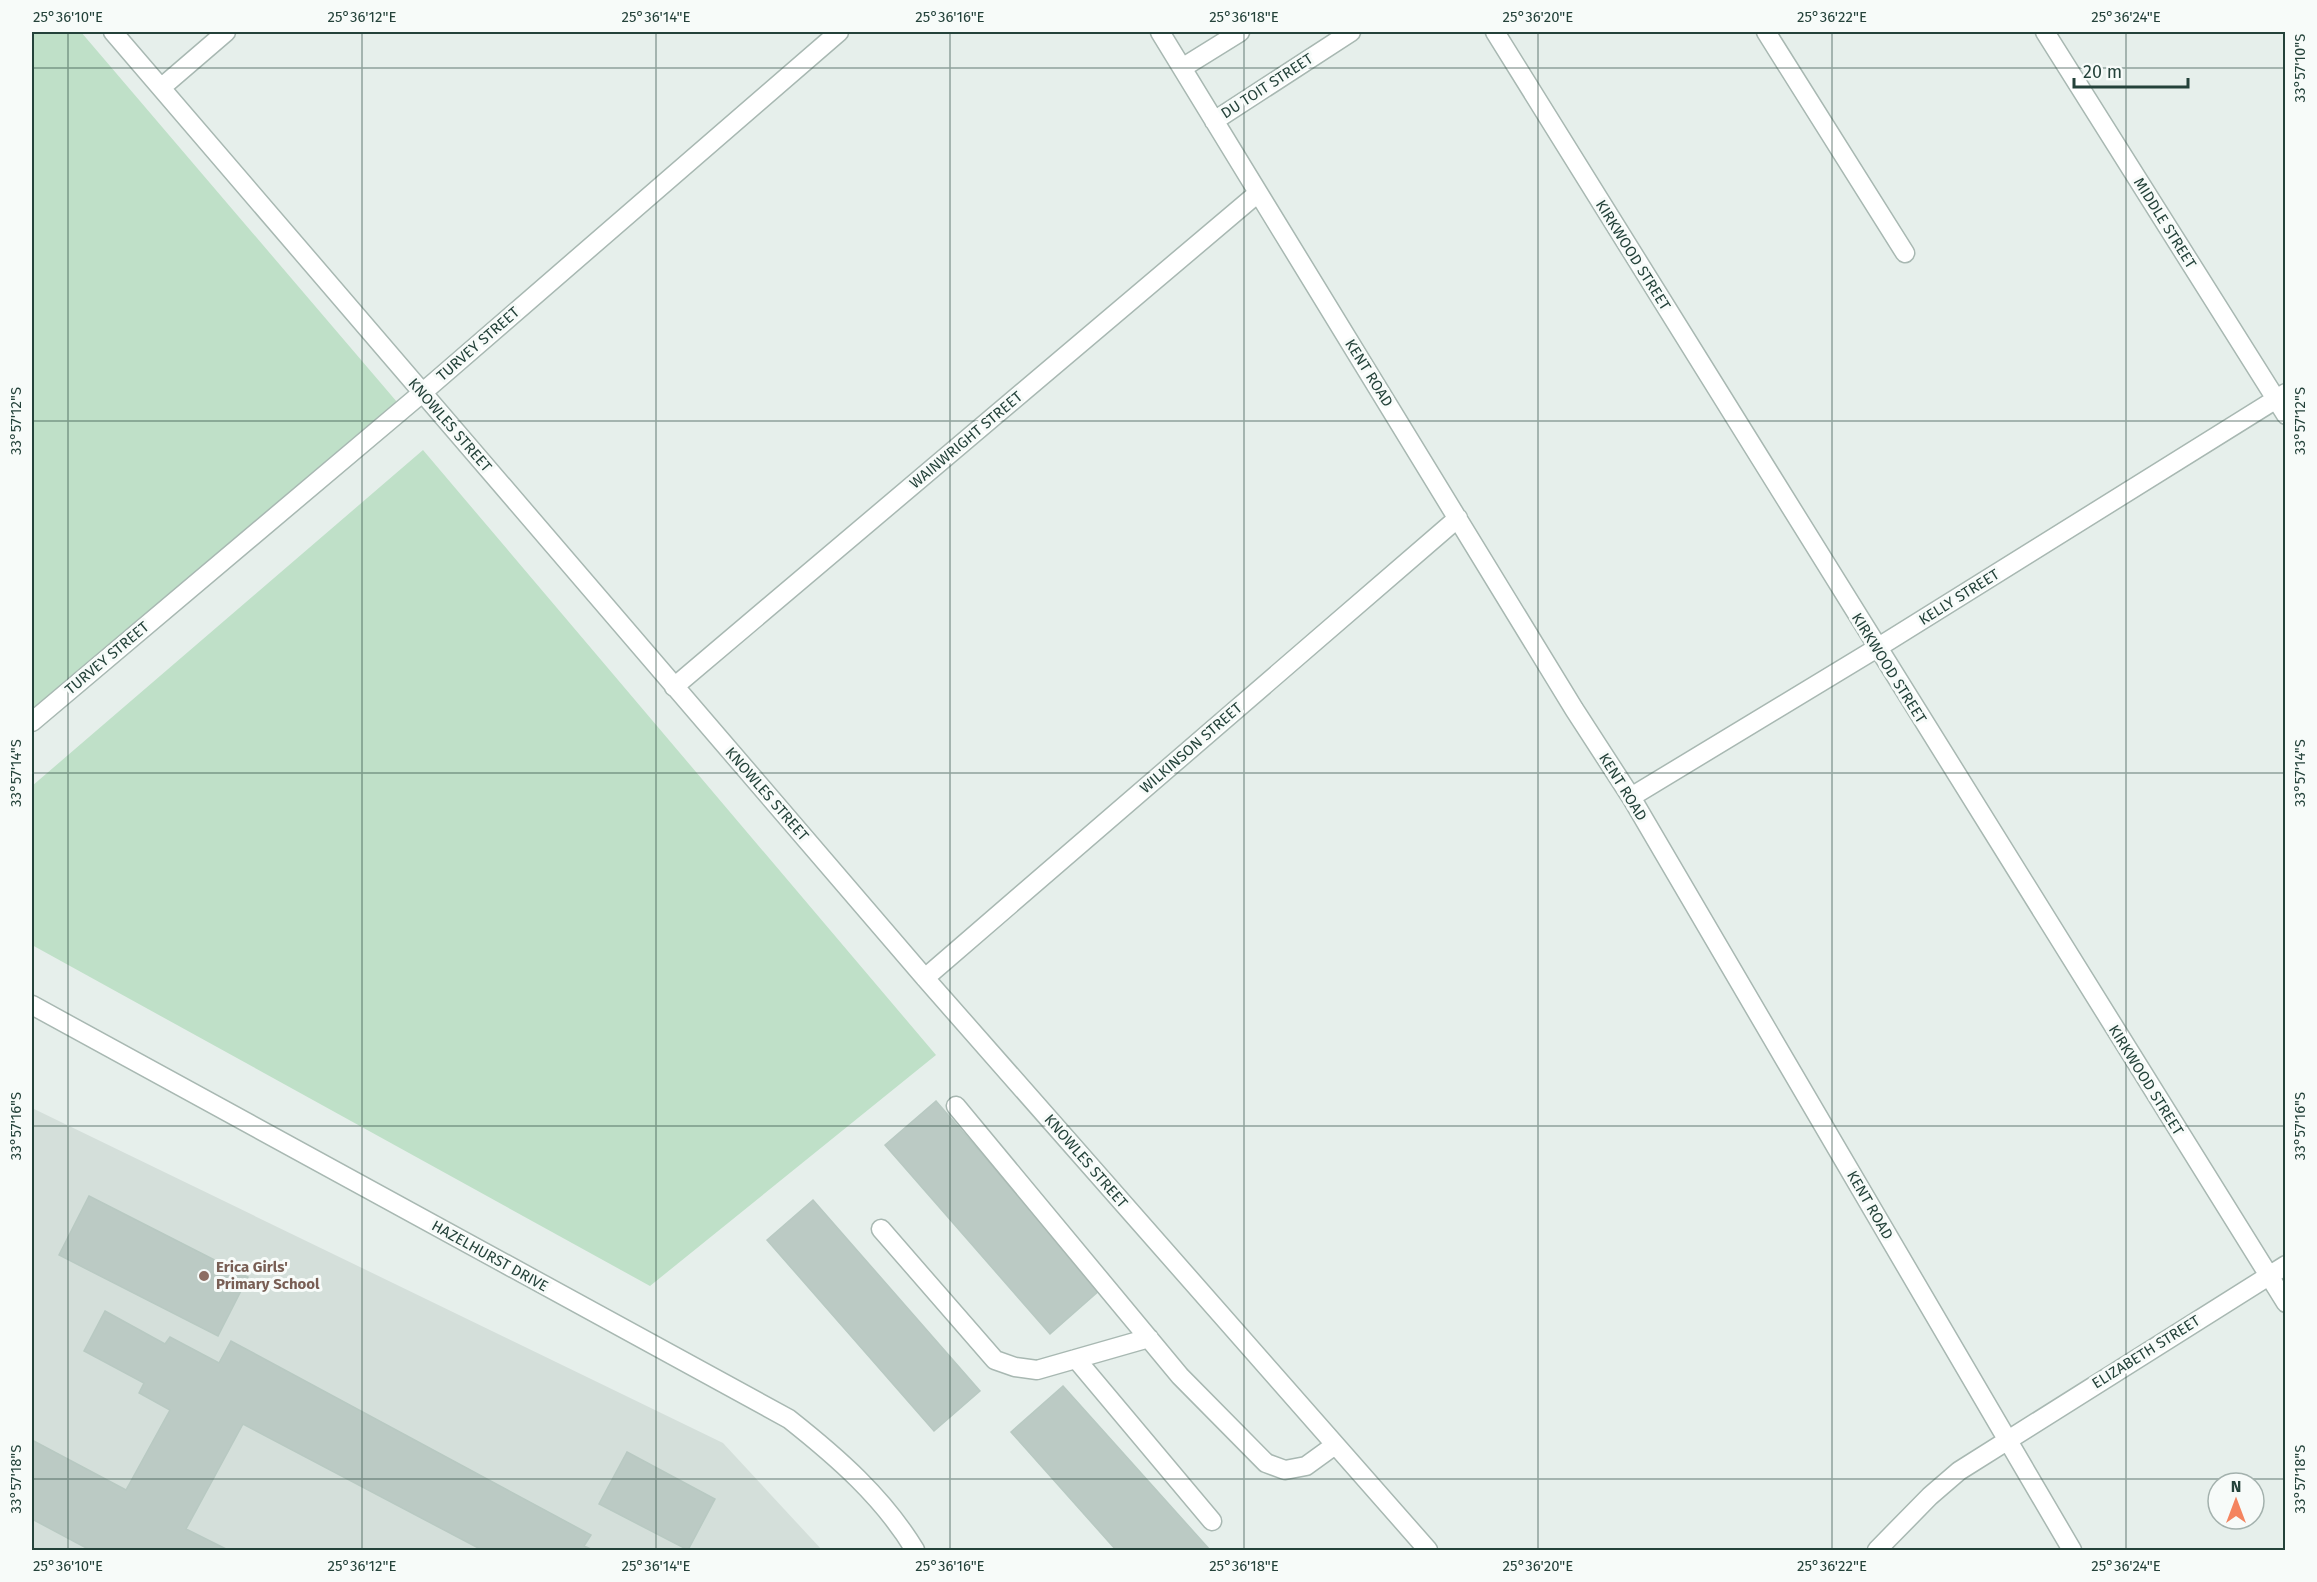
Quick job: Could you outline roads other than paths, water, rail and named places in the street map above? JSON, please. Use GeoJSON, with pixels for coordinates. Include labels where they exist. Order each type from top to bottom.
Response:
{"type":"FeatureCollection","features":[{"type":"Feature","properties":{"kind":"street","name":"KNOWLES STREET"},"geometry":{"type":"LineString","coordinates":[[113,32],[925,978],[1428,1551]]}},
{"type":"Feature","properties":{"kind":"street"},"geometry":{"type":"LineString","coordinates":[[162,87],[226,32]]}},
{"type":"Feature","properties":{"kind":"street","name":"TURVEY STREET"},"geometry":{"type":"LineString","coordinates":[[32,722],[423,393],[839,32]]}},
{"type":"Feature","properties":{"kind":"street","name":"KENT ROAD"},"geometry":{"type":"LineString","coordinates":[[1160,32],[1631,797],[2072,1551]]}},
{"type":"Feature","properties":{"kind":"street"},"geometry":{"type":"LineString","coordinates":[[1182,68],[1240,32]]}},
{"type":"Feature","properties":{"kind":"street","name":"DU TOIT STREET"},"geometry":{"type":"LineString","coordinates":[[1214,121],[1351,32]]}},
{"type":"Feature","properties":{"kind":"street","name":"KIRKWOOD STREET"},"geometry":{"type":"LineString","coordinates":[[1495,32],[2286,1303]]}},
{"type":"Feature","properties":{"kind":"street"},"geometry":{"type":"LineString","coordinates":[[1766,32],[1905,253]]}},
{"type":"Feature","properties":{"kind":"street","name":"MIDDLE STREET"},"geometry":{"type":"LineString","coordinates":[[2045,32],[2280,396],[2286,415]]}},
{"type":"Feature","properties":{"kind":"street","name":"WAINWRIGHT STREET"},"geometry":{"type":"LineString","coordinates":[[674,687],[1258,193]]}},
{"type":"Feature","properties":{"kind":"street","name":"KELLY STREET"},"geometry":{"type":"LineString","coordinates":[[1631,797],[1877,648],[2280,396]]}},
{"type":"Feature","properties":{"kind":"street","name":"WILKINSON STREET"},"geometry":{"type":"LineString","coordinates":[[925,978],[1458,518]]}},
{"type":"Feature","properties":{"kind":"street","name":"HAZELHURST DRIVE"},"geometry":{"type":"LineString","coordinates":[[32,1005],[789,1419],[842,1461],[882,1505],[915,1551]]}},
{"type":"Feature","properties":{"kind":"street"},"geometry":{"type":"LineString","coordinates":[[956,1106],[1180,1376],[1266,1463],[1285,1470],[1306,1466],[1335,1445]]}},
{"type":"Feature","properties":{"kind":"street"},"geometry":{"type":"LineString","coordinates":[[881,1229],[995,1360],[1015,1367],[1038,1370],[1149,1338]]}},
{"type":"Feature","properties":{"kind":"street","name":"ELIZABETH STREET"},"geometry":{"type":"LineString","coordinates":[[1877,1551],[1930,1496],[1959,1471],[2286,1265]]}},
{"type":"Feature","properties":{"kind":"street"},"geometry":{"type":"LineString","coordinates":[[1076,1359],[1212,1521]]}},
{"type":"Feature","properties":{"kind":"place","name":"Erica Girls' Primary School"},"geometry":{"type":"Point","coordinates":[204,1276]}}]}
